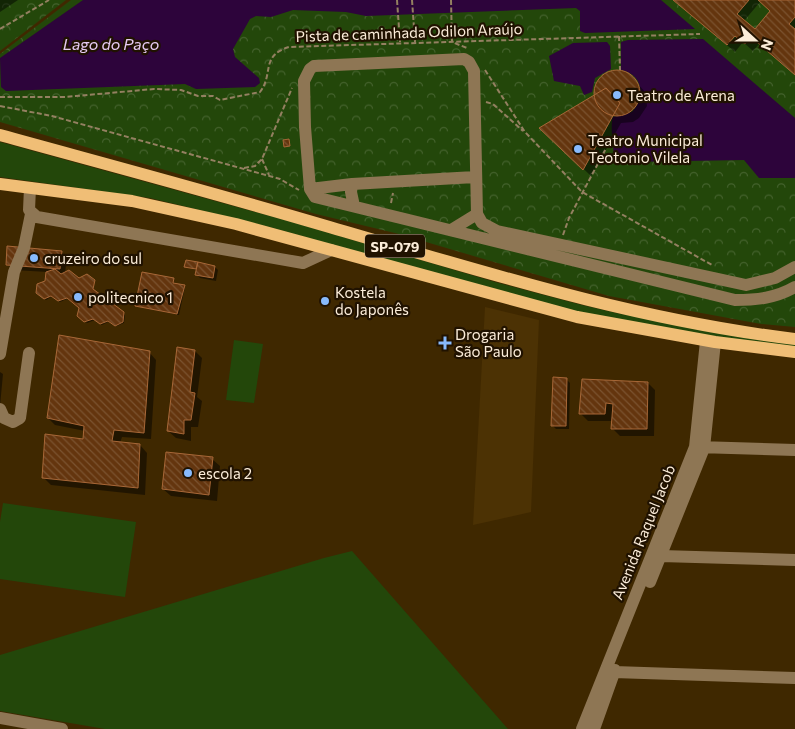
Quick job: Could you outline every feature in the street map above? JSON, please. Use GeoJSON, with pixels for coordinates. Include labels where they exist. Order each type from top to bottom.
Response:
{"type":"FeatureCollection","features":[{"type":"Feature","properties":{"kind":"main road","name":"SP-079"},"geometry":{"type":"LineString","coordinates":[[0,134],[553,292],[659,317],[795,339]]}},
{"type":"Feature","properties":{"kind":"main road","name":"SP-079"},"geometry":{"type":"LineString","coordinates":[[0,184],[132,201],[236,224],[553,312],[711,341],[795,352]]}},
{"type":"Feature","properties":{"kind":"street"},"geometry":{"type":"LineString","coordinates":[[795,267],[775,278],[746,285],[497,231],[480,218],[476,177],[474,71],[469,62],[464,59],[314,66],[310,69],[304,81],[305,127],[310,189],[315,197],[735,300],[759,300],[784,293],[795,287]]}},
{"type":"Feature","properties":{"kind":"street"},"geometry":{"type":"LineString","coordinates":[[310,189],[352,184],[476,177]]}},
{"type":"Feature","properties":{"kind":"street"},"geometry":{"type":"LineString","coordinates":[[352,184],[351,192],[354,206]]}},
{"type":"Feature","properties":{"kind":"street"},"geometry":{"type":"LineString","coordinates":[[0,354],[14,272],[24,248],[31,214],[28,210],[30,188]]}},
{"type":"Feature","properties":{"kind":"street"},"geometry":{"type":"LineString","coordinates":[[31,214],[303,263],[331,250]]}},
{"type":"Feature","properties":{"kind":"street"},"geometry":{"type":"LineString","coordinates":[[450,230],[480,218]]}},
{"type":"Feature","properties":{"kind":"street","name":"Avenida Raquel Jacob"},"geometry":{"type":"LineString","coordinates":[[594,729],[614,672],[661,556],[700,447],[711,341]]}},
{"type":"Feature","properties":{"kind":"street"},"geometry":{"type":"LineString","coordinates":[[0,409],[4,418],[14,422],[20,418],[29,353]]}},
{"type":"Feature","properties":{"kind":"street"},"geometry":{"type":"LineString","coordinates":[[700,447],[795,450]]}},
{"type":"Feature","properties":{"kind":"street","name":"Avenida Raquel Jacob"},"geometry":{"type":"LineString","coordinates":[[582,729],[700,447]]}},
{"type":"Feature","properties":{"kind":"street"},"geometry":{"type":"LineString","coordinates":[[661,556],[795,560]]}},
{"type":"Feature","properties":{"kind":"street"},"geometry":{"type":"LineString","coordinates":[[614,672],[795,678]]}},
{"type":"Feature","properties":{"kind":"street"},"geometry":{"type":"LineString","coordinates":[[0,718],[62,729]]}},
{"type":"Feature","properties":{"kind":"path"},"geometry":{"type":"LineString","coordinates":[[0,30],[49,0]]}},
{"type":"Feature","properties":{"kind":"path"},"geometry":{"type":"LineString","coordinates":[[397,0],[400,43]]}},
{"type":"Feature","properties":{"kind":"path"},"geometry":{"type":"LineString","coordinates":[[412,0],[415,42]]}},
{"type":"Feature","properties":{"kind":"path"},"geometry":{"type":"LineString","coordinates":[[451,0],[452,42],[469,49]]}},
{"type":"Feature","properties":{"kind":"path","name":"Pista de caminhada Odilon Araújo"},"geometry":{"type":"LineString","coordinates":[[0,97],[64,97],[154,90],[181,90],[198,96],[213,96],[220,100],[260,92],[266,85],[268,63],[273,55],[289,46],[700,34]]}},
{"type":"Feature","properties":{"kind":"path"},"geometry":{"type":"LineString","coordinates":[[619,36],[620,70]]}},
{"type":"Feature","properties":{"kind":"path"},"geometry":{"type":"LineString","coordinates":[[485,69],[525,132]]}},
{"type":"Feature","properties":{"kind":"path"},"geometry":{"type":"LineString","coordinates":[[242,169],[255,166],[262,159],[295,81]]}},
{"type":"Feature","properties":{"kind":"path"},"geometry":{"type":"LineString","coordinates":[[474,99],[493,104],[525,132],[582,192],[712,265]]}},
{"type":"Feature","properties":{"kind":"path"},"geometry":{"type":"LineString","coordinates":[[560,244],[569,218],[611,139]]}},
{"type":"Feature","properties":{"kind":"path"},"geometry":{"type":"LineString","coordinates":[[262,159],[270,176]]}},
{"type":"Feature","properties":{"kind":"path"},"geometry":{"type":"LineString","coordinates":[[388,214],[396,181]]}},
{"type":"Feature","properties":{"kind":"shaded area"},"geometry":{"type":"Polygon","coordinates":[[[485,307],[539,320],[531,512],[473,525],[485,307]]]}},
{"type":"Feature","properties":{"kind":"green space"},"geometry":{"type":"Polygon","coordinates":[[[0,0],[66,0],[0,51],[0,0]]]}},
{"type":"Feature","properties":{"kind":"green space"},"geometry":{"type":"Polygon","coordinates":[[[71,0],[795,0],[795,327],[761,324],[609,296],[399,234],[316,214],[0,122],[0,54],[71,0]]]}},
{"type":"Feature","properties":{"kind":"green space"},"geometry":{"type":"Polygon","coordinates":[[[0,142],[292,222],[495,282],[582,305],[621,314],[795,342],[795,348],[709,337],[566,310],[273,228],[150,198],[0,177],[0,142]]]}},
{"type":"Feature","properties":{"kind":"green space"},"geometry":{"type":"Polygon","coordinates":[[[234,340],[263,344],[254,403],[226,400],[234,340]]]}},
{"type":"Feature","properties":{"kind":"green space"},"geometry":{"type":"Polygon","coordinates":[[[3,503],[136,522],[125,597],[0,579],[0,522],[3,503]]]}},
{"type":"Feature","properties":{"kind":"green space"},"geometry":{"type":"Polygon","coordinates":[[[352,551],[508,729],[105,729],[0,711],[0,655],[352,551]]]}},
{"type":"Feature","properties":{"kind":"water","name":"Lago do Paço"},"geometry":{"type":"Polygon","coordinates":[[[83,0],[661,0],[695,29],[585,33],[580,31],[580,11],[576,8],[366,16],[346,12],[293,10],[271,17],[256,16],[250,19],[233,49],[235,57],[259,78],[260,83],[255,87],[196,89],[185,84],[6,91],[1,87],[0,58],[83,0]]]}},
{"type":"Feature","properties":{"kind":"water"},"geometry":{"type":"Polygon","coordinates":[[[703,39],[795,118],[795,178],[759,178],[744,160],[624,162],[614,155],[613,117],[632,112],[639,100],[640,93],[638,81],[634,76],[621,70],[621,42],[628,40],[703,39]]]}},
{"type":"Feature","properties":{"kind":"water"},"geometry":{"type":"Polygon","coordinates":[[[607,42],[610,46],[611,69],[595,78],[592,92],[584,95],[580,86],[554,81],[549,56],[573,43],[607,42]]]}},
{"type":"Feature","properties":{"kind":"building"},"geometry":{"type":"Polygon","coordinates":[[[673,0],[749,0],[737,14],[755,29],[770,11],[758,0],[795,0],[795,17],[789,24],[795,29],[795,75],[751,37],[745,44],[735,36],[727,45],[673,0]]]}},
{"type":"Feature","properties":{"kind":"building","name":"Teatro de Arena"},"geometry":{"type":"Polygon","coordinates":[[[613,70],[621,70],[630,74],[636,80],[640,93],[636,106],[630,112],[621,116],[613,116],[604,112],[598,106],[594,97],[594,89],[598,80],[604,74],[613,70]]]}},
{"type":"Feature","properties":{"kind":"building","name":"Teatro Municipal Teotonio Vilela"},"geometry":{"type":"Polygon","coordinates":[[[606,88],[620,103],[583,170],[539,128],[606,88]]]}},
{"type":"Feature","properties":{"kind":"building"},"geometry":{"type":"Polygon","coordinates":[[[289,139],[290,146],[284,147],[283,140],[289,139]]]}},
{"type":"Feature","properties":{"kind":"building","name":"cruzeiro do sul"},"geometry":{"type":"Polygon","coordinates":[[[7,246],[62,251],[60,269],[6,265],[7,246]]]}},
{"type":"Feature","properties":{"kind":"building"},"geometry":{"type":"Polygon","coordinates":[[[186,260],[198,262],[196,269],[184,267],[186,260]]]}},
{"type":"Feature","properties":{"kind":"building"},"geometry":{"type":"Polygon","coordinates":[[[198,262],[215,266],[213,278],[195,275],[198,262]]]}},
{"type":"Feature","properties":{"kind":"building","name":"politecnico 1"},"geometry":{"type":"Polygon","coordinates":[[[55,269],[61,274],[69,270],[79,278],[87,274],[95,280],[93,289],[124,312],[123,322],[115,326],[108,321],[100,324],[93,319],[84,322],[77,316],[79,308],[67,298],[58,301],[51,296],[44,299],[36,293],[37,284],[45,281],[46,272],[55,269]]]}},
{"type":"Feature","properties":{"kind":"building"},"geometry":{"type":"Polygon","coordinates":[[[142,272],[174,278],[173,283],[185,285],[177,314],[135,306],[142,272]]]}},
{"type":"Feature","properties":{"kind":"building"},"geometry":{"type":"Polygon","coordinates":[[[59,335],[150,351],[144,433],[114,430],[112,441],[140,444],[138,488],[42,478],[45,434],[83,439],[84,426],[47,418],[59,335]]]}},
{"type":"Feature","properties":{"kind":"building"},"geometry":{"type":"Polygon","coordinates":[[[177,347],[195,350],[190,392],[195,393],[191,420],[184,420],[184,434],[167,431],[177,347]]]}},
{"type":"Feature","properties":{"kind":"building"},"geometry":{"type":"Polygon","coordinates":[[[553,377],[567,378],[566,426],[551,426],[553,377]]]}},
{"type":"Feature","properties":{"kind":"building"},"geometry":{"type":"Polygon","coordinates":[[[582,379],[648,382],[647,429],[611,429],[613,404],[606,403],[605,414],[579,414],[582,379]]]}},
{"type":"Feature","properties":{"kind":"building","name":"escola 2"},"geometry":{"type":"Polygon","coordinates":[[[166,452],[213,457],[209,495],[162,489],[166,452]]]}},
{"type":"Feature","properties":{"kind":"place","name":"Teatro de Arena"},"geometry":{"type":"Point","coordinates":[617,95]}},
{"type":"Feature","properties":{"kind":"place","name":"Teatro Municipal Teotonio Vilela"},"geometry":{"type":"Point","coordinates":[578,149]}},
{"type":"Feature","properties":{"kind":"place","name":"cruzeiro do sul"},"geometry":{"type":"Point","coordinates":[34,258]}},
{"type":"Feature","properties":{"kind":"place","name":"politecnico 1"},"geometry":{"type":"Point","coordinates":[78,297]}},
{"type":"Feature","properties":{"kind":"place","name":"Kostela do Japonês"},"geometry":{"type":"Point","coordinates":[325,301]}},
{"type":"Feature","properties":{"kind":"place","name":"Drogaria São Paulo"},"geometry":{"type":"Point","coordinates":[445,343]}},
{"type":"Feature","properties":{"kind":"place","name":"escola 2"},"geometry":{"type":"Point","coordinates":[188,473]}}]}
